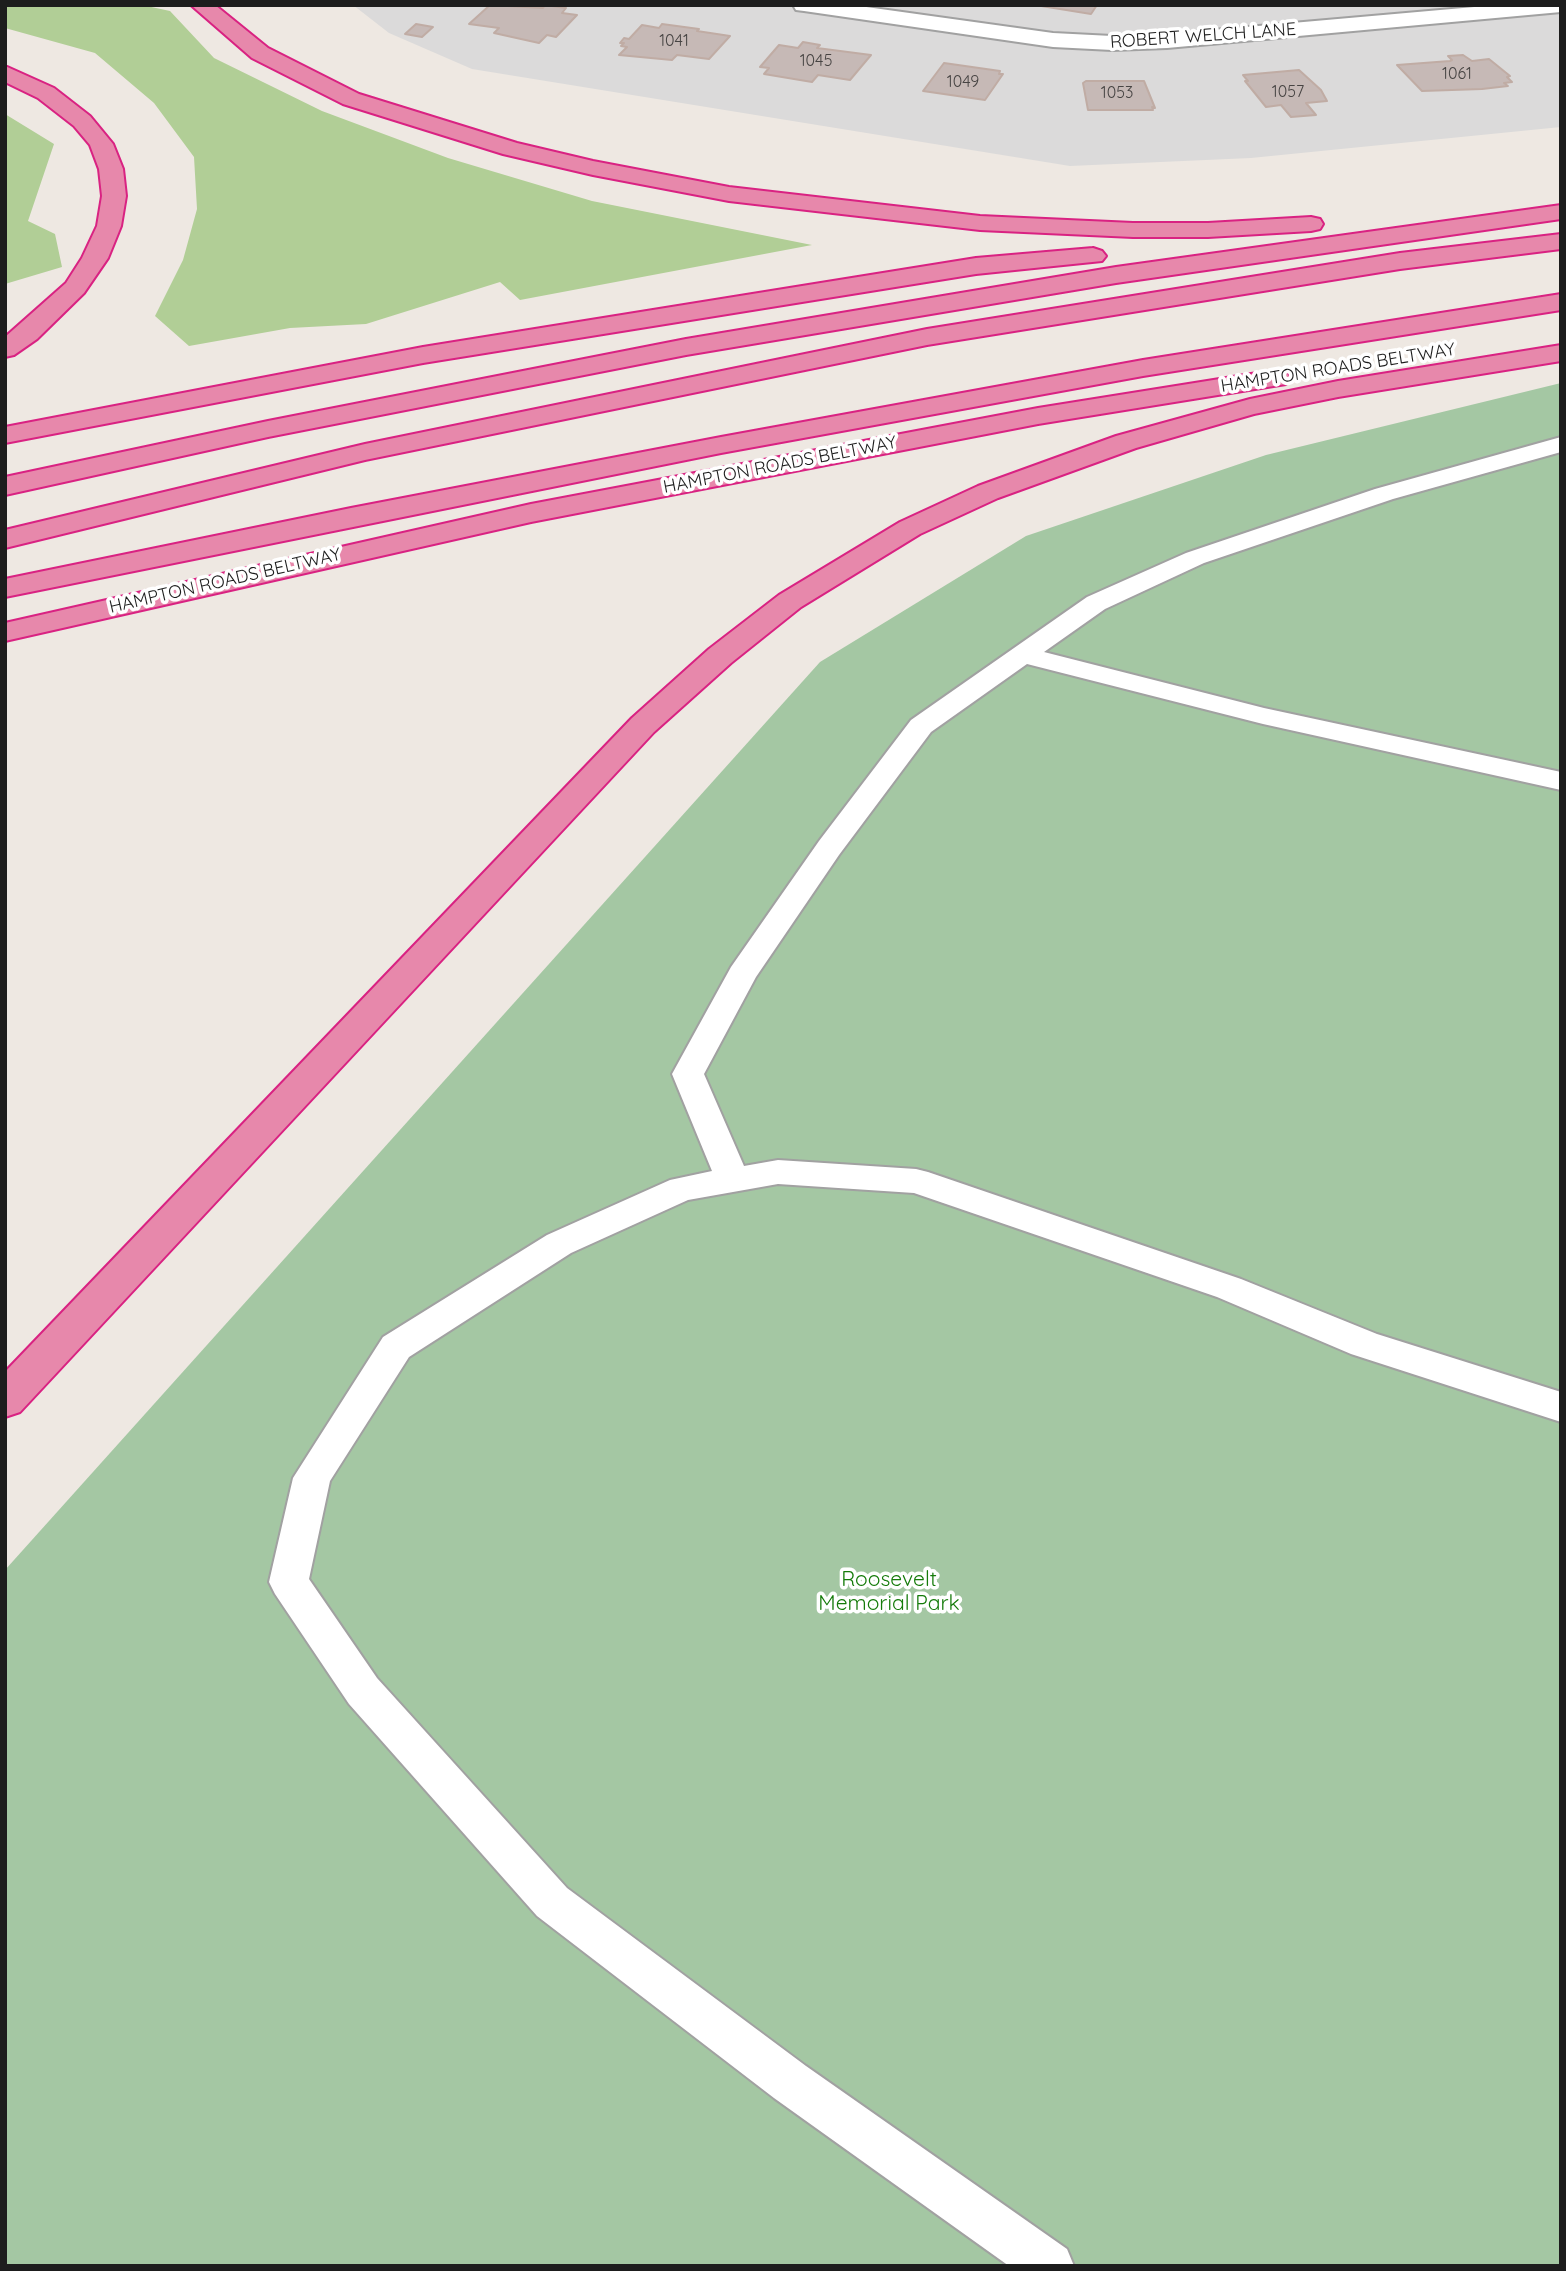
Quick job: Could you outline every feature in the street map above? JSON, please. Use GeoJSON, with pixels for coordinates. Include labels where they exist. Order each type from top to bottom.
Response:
{"type":"FeatureCollection","features":[{"type":"Feature","properties":{"kind":"highway"},"geometry":{"type":"LineString","coordinates":[[202,5],[260,52],[351,99],[511,149],[729,194],[980,223],[1121,230],[1208,230],[1561,210]]}},
{"type":"Feature","properties":{"kind":"highway"},"geometry":{"type":"LineString","coordinates":[[5,73],[46,93],[82,121],[100,144],[111,169],[114,196],[108,226],[95,258],[75,288],[28,333],[5,349]]}},
{"type":"Feature","properties":{"kind":"highway"},"geometry":{"type":"LineString","coordinates":[[5,486],[268,429],[686,347],[1116,275],[1561,210]]}},
{"type":"Feature","properties":{"kind":"highway"},"geometry":{"type":"LineString","coordinates":[[5,435],[423,355],[976,266],[1475,222]]}},
{"type":"Feature","properties":{"kind":"highway"},"geometry":{"type":"LineString","coordinates":[[5,539],[365,452],[927,337],[1400,261],[1561,241]]}},
{"type":"Feature","properties":{"kind":"highway"},"geometry":{"type":"LineString","coordinates":[[5,588],[721,445],[1143,368],[1561,302]]}},
{"type":"Feature","properties":{"kind":"highway","name":"HAMPTON ROADS BELTWAY"},"geometry":{"type":"LineString","coordinates":[[5,632],[518,516],[713,477],[1038,416],[1561,334]]}},
{"type":"Feature","properties":{"kind":"highway"},"geometry":{"type":"LineString","coordinates":[[5,1400],[643,725],[720,656],[790,601],[865,552],[910,528],[988,492],[1126,442],[1250,407],[1338,389],[1561,353]]}},
{"type":"Feature","properties":{"kind":"street","name":"ROBERT WELCH LANE"},"geometry":{"type":"LineString","coordinates":[[804,5],[1053,40],[1139,42],[1561,6]]}},
{"type":"Feature","properties":{"kind":"street"},"geometry":{"type":"LineString","coordinates":[[1238,15],[1256,34]]}},
{"type":"Feature","properties":{"kind":"lane"},"geometry":{"type":"LineString","coordinates":[[733,1180],[688,1074],[741,974],[829,848],[921,726],[1096,603],[1195,558],[1384,494],[1561,444]]}},
{"type":"Feature","properties":{"kind":"lane"},"geometry":{"type":"LineString","coordinates":[[1023,655],[1263,716],[1561,781]]}},
{"type":"Feature","properties":{"kind":"lane"},"geometry":{"type":"LineString","coordinates":[[1050,2266],[790,2082],[552,1902],[363,1691],[289,1583],[312,1478],[396,1347],[559,1244],[682,1189],[778,1172],[916,1181],[1229,1288],[1364,1344],[1517,1395],[1561,1406]]}},
{"type":"Feature","properties":{"kind":"shaded area"},"geometry":{"type":"Polygon","coordinates":[[[353,5],[1561,5],[1561,127],[1251,158],[1070,166],[472,69],[389,33],[353,5]]]}},
{"type":"Feature","properties":{"kind":"green space"},"geometry":{"type":"Polygon","coordinates":[[[5,5],[142,5],[170,11],[214,58],[322,111],[448,158],[592,201],[812,245],[520,300],[500,282],[366,324],[290,328],[189,346],[155,316],[183,260],[197,209],[194,157],[154,103],[95,53],[5,28],[5,5]]]}},
{"type":"Feature","properties":{"kind":"green space"},"geometry":{"type":"Polygon","coordinates":[[[5,114],[54,144],[28,221],[55,234],[62,267],[5,284],[5,114]]]}},
{"type":"Feature","properties":{"kind":"green space","name":"Roosevelt Memorial Park"},"geometry":{"type":"Polygon","coordinates":[[[1561,383],[1561,2266],[5,2266],[5,1570],[820,662],[1026,536],[1266,455],[1561,383]]]}},
{"type":"Feature","properties":{"kind":"building"},"geometry":{"type":"Polygon","coordinates":[[[490,5],[543,8],[545,5],[566,8],[562,13],[577,15],[556,37],[547,35],[539,43],[494,33],[499,28],[469,24],[490,5]]]}},
{"type":"Feature","properties":{"kind":"building"},"geometry":{"type":"Polygon","coordinates":[[[1035,5],[1097,5],[1091,14],[1035,5]]]}},
{"type":"Feature","properties":{"kind":"building"},"geometry":{"type":"Polygon","coordinates":[[[416,24],[433,27],[422,37],[405,34],[416,24]]]}},
{"type":"Feature","properties":{"kind":"building"},"geometry":{"type":"Polygon","coordinates":[[[662,24],[730,36],[709,59],[677,55],[672,60],[619,55],[627,47],[621,46],[624,43],[620,43],[624,38],[629,39],[642,25],[659,28],[662,24]]]}},
{"type":"Feature","properties":{"kind":"building"},"geometry":{"type":"Polygon","coordinates":[[[803,42],[820,45],[817,48],[871,55],[850,80],[818,75],[812,82],[764,74],[769,68],[760,67],[779,45],[798,48],[803,42]]]}},
{"type":"Feature","properties":{"kind":"building"},"geometry":{"type":"Polygon","coordinates":[[[1463,55],[1472,61],[1489,59],[1510,76],[1507,77],[1512,82],[1504,83],[1508,86],[1482,89],[1422,91],[1397,65],[1450,61],[1452,60],[1448,56],[1463,55]]]}},
{"type":"Feature","properties":{"kind":"building"},"geometry":{"type":"Polygon","coordinates":[[[944,63],[1000,71],[999,74],[1003,74],[985,100],[923,91],[944,63]]]}},
{"type":"Feature","properties":{"kind":"building"},"geometry":{"type":"Polygon","coordinates":[[[1299,70],[1321,90],[1327,101],[1306,103],[1316,115],[1291,117],[1281,105],[1266,107],[1243,75],[1299,70]]]}},
{"type":"Feature","properties":{"kind":"building"},"geometry":{"type":"Polygon","coordinates":[[[1144,81],[1155,108],[1088,110],[1083,83],[1144,81]]]}}]}
